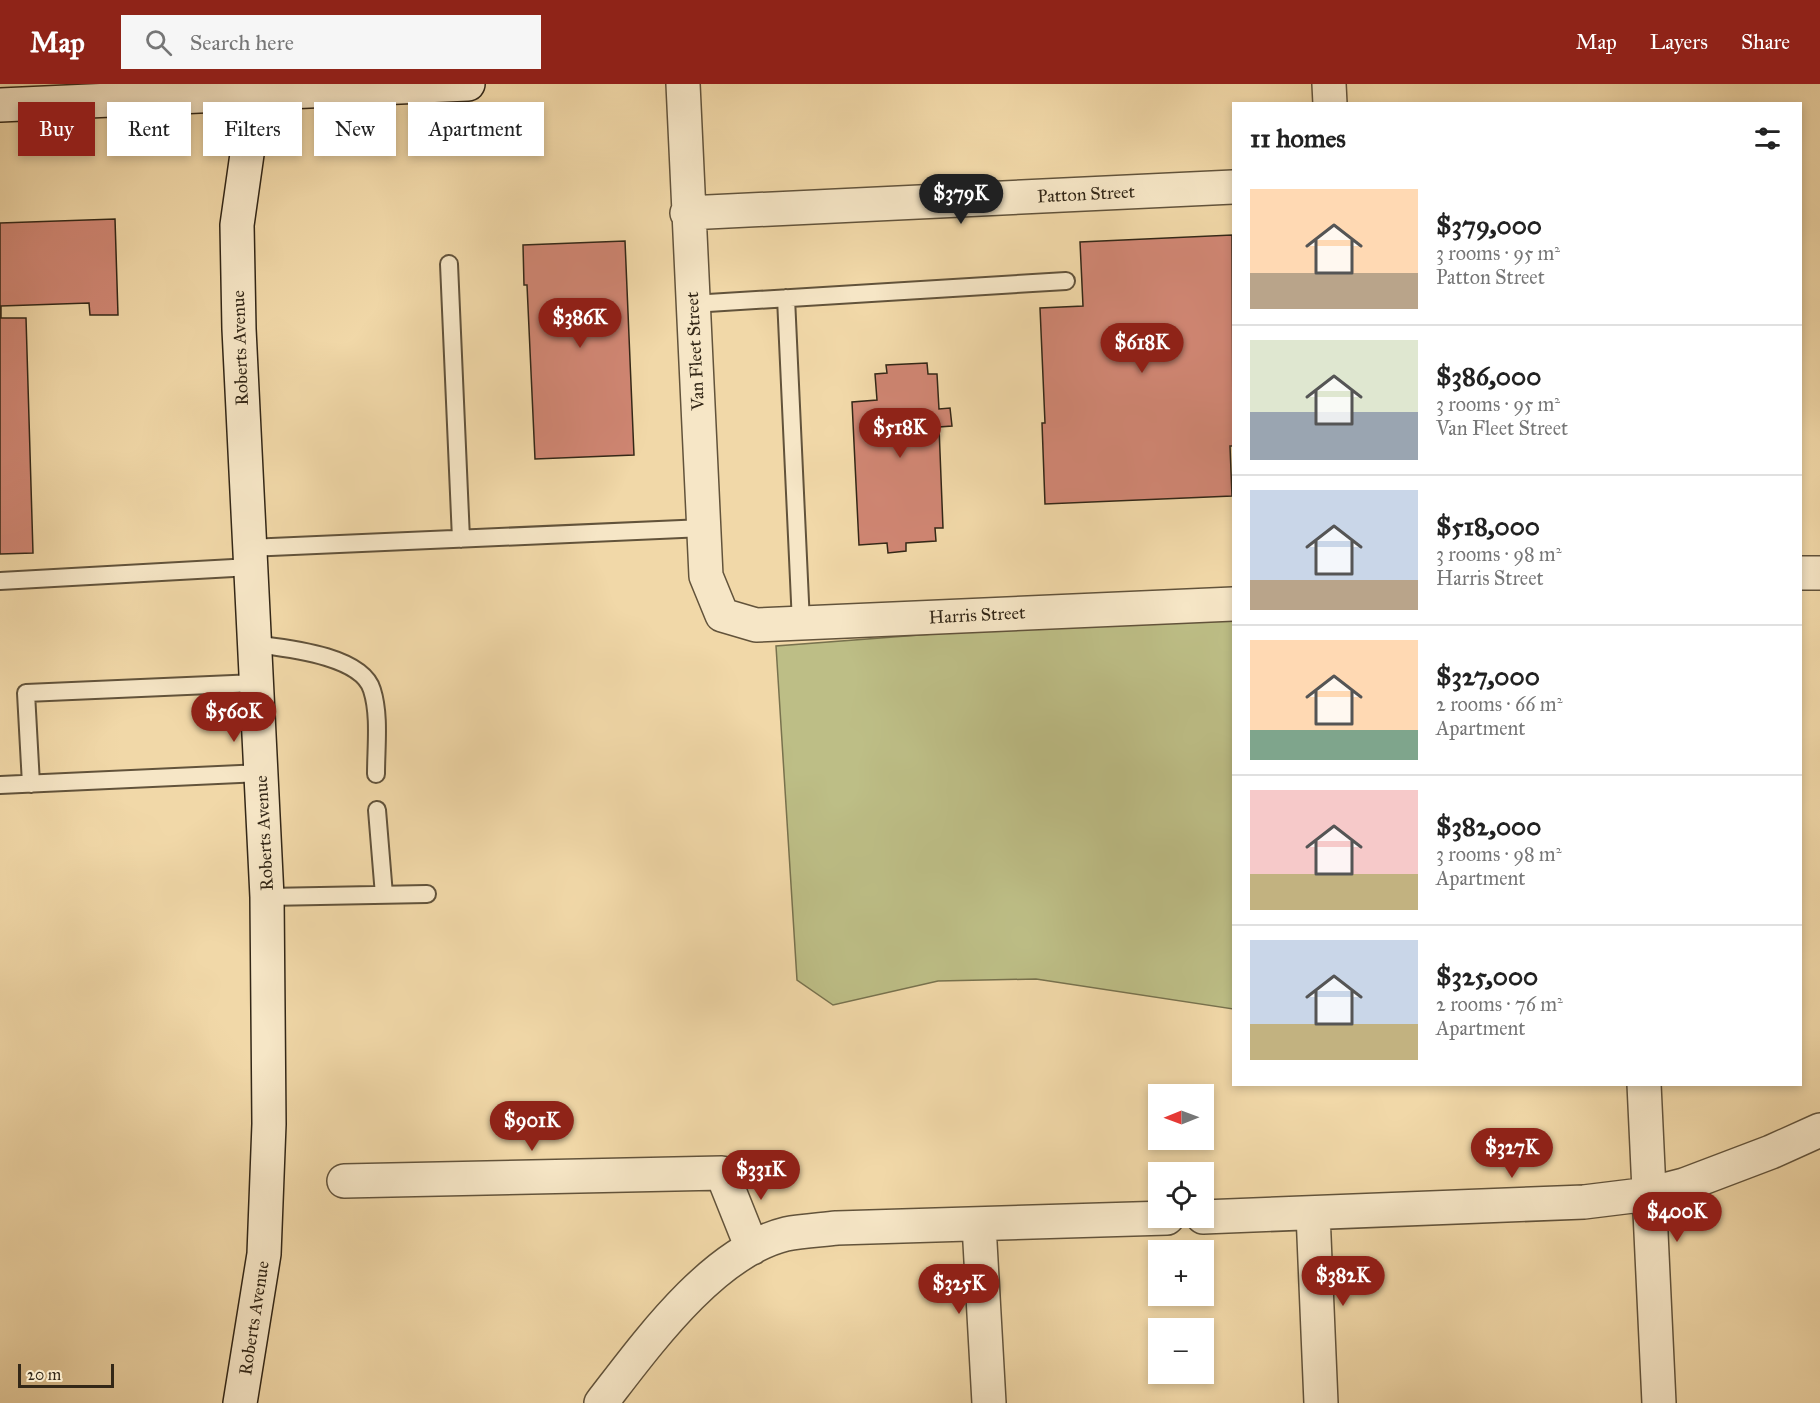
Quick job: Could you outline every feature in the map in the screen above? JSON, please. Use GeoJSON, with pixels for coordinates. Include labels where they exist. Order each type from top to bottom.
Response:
{"type":"FeatureCollection","features":[{"type":"Feature","properties":{"kind":"street"},"geometry":{"type":"LineString","coordinates":[[0,105],[165,91],[468,84]]}},
{"type":"Feature","properties":{"kind":"street","name":"Van Fleet Street"},"geometry":{"type":"LineString","coordinates":[[683,84],[687,213],[706,576],[722,615]]}},
{"type":"Feature","properties":{"kind":"street"},"geometry":{"type":"LineString","coordinates":[[1329,84],[1330,102]]}},
{"type":"Feature","properties":{"kind":"street","name":"Roberts Avenue"},"geometry":{"type":"LineString","coordinates":[[240,1403],[264,1254],[269,1124],[267,897],[238,328],[237,225],[245,162],[262,89]]}},
{"type":"Feature","properties":{"kind":"street","name":"Patton Street"},"geometry":{"type":"LineString","coordinates":[[687,213],[1232,187]]}},
{"type":"Feature","properties":{"kind":"street"},"geometry":{"type":"LineString","coordinates":[[1802,573],[1820,573]]}},
{"type":"Feature","properties":{"kind":"street","name":"Harris Street"},"geometry":{"type":"LineString","coordinates":[[722,615],[756,625],[1232,604]]}},
{"type":"Feature","properties":{"kind":"street"},"geometry":{"type":"LineString","coordinates":[[1644,1086],[1659,1403]]}},
{"type":"Feature","properties":{"kind":"street"},"geometry":{"type":"LineString","coordinates":[[1214,1217],[1584,1202],[1649,1194],[1695,1181],[1820,1130]]}},
{"type":"Feature","properties":{"kind":"street"},"geometry":{"type":"LineString","coordinates":[[344,1181],[722,1173],[752,1248]]}},
{"type":"Feature","properties":{"kind":"street"},"geometry":{"type":"LineString","coordinates":[[1313,1213],[1321,1403]]}},
{"type":"Feature","properties":{"kind":"street"},"geometry":{"type":"LineString","coordinates":[[601,1403],[648,1342],[714,1272],[752,1248],[785,1234],[837,1228],[1148,1219]]}},
{"type":"Feature","properties":{"kind":"street"},"geometry":{"type":"LineString","coordinates":[[979,1225],[989,1403]]}},
{"type":"Feature","properties":{"kind":"lane"},"geometry":{"type":"LineString","coordinates":[[448,264],[461,539]]}},
{"type":"Feature","properties":{"kind":"lane"},"geometry":{"type":"LineString","coordinates":[[692,304],[1066,281]]}},
{"type":"Feature","properties":{"kind":"lane"},"geometry":{"type":"LineString","coordinates":[[786,298],[801,623]]}},
{"type":"Feature","properties":{"kind":"lane"},"geometry":{"type":"LineString","coordinates":[[0,581],[461,539],[704,528]]}},
{"type":"Feature","properties":{"kind":"lane"},"geometry":{"type":"LineString","coordinates":[[255,644],[306,651],[336,661],[354,670],[372,686],[375,701],[376,774]]}},
{"type":"Feature","properties":{"kind":"lane"},"geometry":{"type":"LineString","coordinates":[[31,784],[26,693],[256,683]]}},
{"type":"Feature","properties":{"kind":"lane"},"geometry":{"type":"LineString","coordinates":[[0,785],[261,773]]}},
{"type":"Feature","properties":{"kind":"lane"},"geometry":{"type":"LineString","coordinates":[[377,810],[384,895]]}},
{"type":"Feature","properties":{"kind":"lane"},"geometry":{"type":"LineString","coordinates":[[267,897],[427,894]]}},
{"type":"Feature","properties":{"kind":"green space"},"geometry":{"type":"Polygon","coordinates":[[[1232,611],[1232,1009],[1036,979],[938,981],[833,1005],[797,980],[776,646],[1232,611]]]}},
{"type":"Feature","properties":{"kind":"building"},"geometry":{"type":"Polygon","coordinates":[[[115,219],[118,315],[90,315],[89,303],[1,306],[1,318],[26,318],[33,553],[0,554],[0,223],[115,219]]]}},
{"type":"Feature","properties":{"kind":"building"},"geometry":{"type":"Polygon","coordinates":[[[1232,235],[1232,446],[1230,446],[1232,496],[1045,504],[1042,423],[1045,423],[1040,308],[1083,306],[1080,242],[1232,235]]]}},
{"type":"Feature","properties":{"kind":"building"},"geometry":{"type":"Polygon","coordinates":[[[625,241],[634,455],[535,459],[523,245],[625,241]]]}},
{"type":"Feature","properties":{"kind":"building"},"geometry":{"type":"Polygon","coordinates":[[[927,363],[928,374],[937,374],[939,409],[950,408],[952,426],[939,427],[943,528],[935,528],[936,541],[906,543],[906,551],[888,553],[887,543],[859,545],[852,402],[877,400],[875,374],[887,373],[886,365],[927,363]]]}}]}
